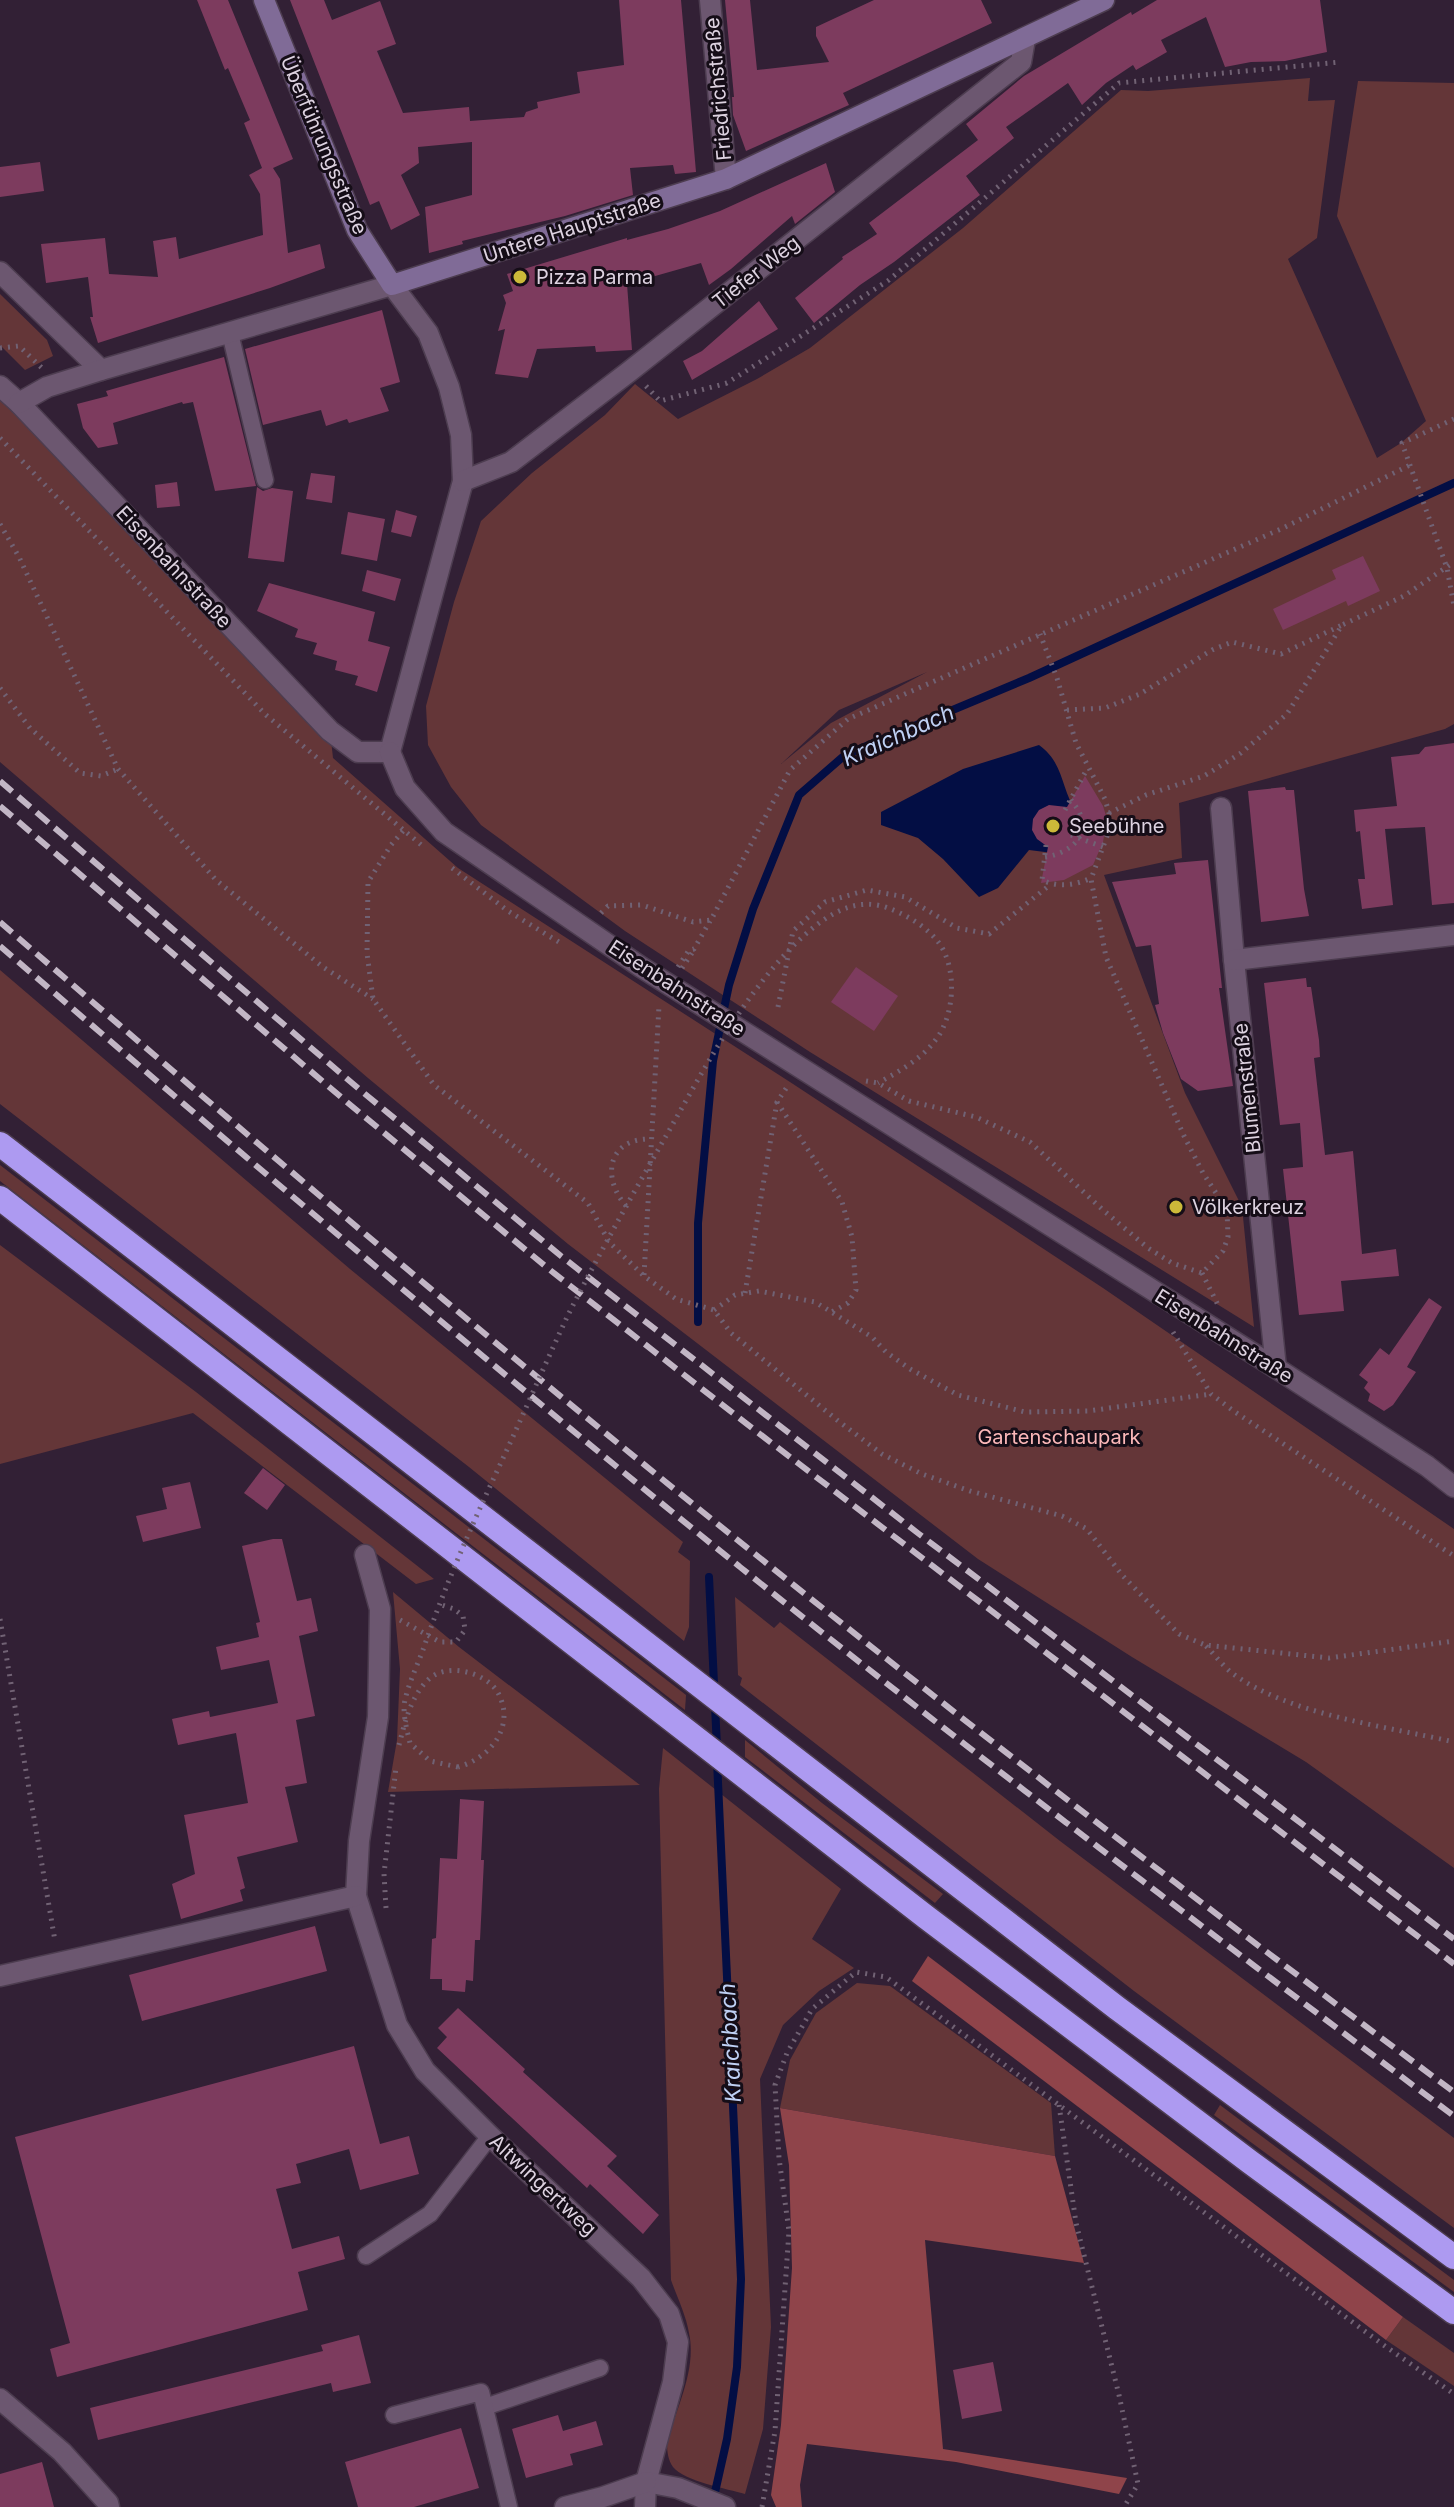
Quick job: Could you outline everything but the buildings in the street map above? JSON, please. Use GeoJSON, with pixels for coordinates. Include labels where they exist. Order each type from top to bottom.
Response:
{"type":"FeatureCollection","features":[{"type":"Feature","properties":{"kind":"highway"},"geometry":{"type":"LineString","coordinates":[[0,1144],[1130,2017],[1454,2257]]}},
{"type":"Feature","properties":{"kind":"highway"},"geometry":{"type":"LineString","coordinates":[[0,1198],[1049,2010],[1454,2312]]}},
{"type":"Feature","properties":{"kind":"main road","name":"Überführungsstraße"},"geometry":{"type":"LineString","coordinates":[[264,0],[357,230],[392,285]]}},
{"type":"Feature","properties":{"kind":"main road","name":"Untere Hauptstraße"},"geometry":{"type":"LineString","coordinates":[[392,285],[726,179],[1104,0]]}},
{"type":"Feature","properties":{"kind":"street","name":"Friedrichstraße"},"geometry":{"type":"LineString","coordinates":[[710,0],[726,179]]}},
{"type":"Feature","properties":{"kind":"street","name":"Tiefer Weg"},"geometry":{"type":"LineString","coordinates":[[463,481],[511,462],[630,371],[1021,62],[1025,39]]}},
{"type":"Feature","properties":{"kind":"street"},"geometry":{"type":"LineString","coordinates":[[0,272],[101,370]]}},
{"type":"Feature","properties":{"kind":"street","name":"Untere Hauptstraße"},"geometry":{"type":"LineString","coordinates":[[19,403],[47,387],[392,285]]}},
{"type":"Feature","properties":{"kind":"street"},"geometry":{"type":"LineString","coordinates":[[390,752],[463,481],[461,435],[449,387],[428,333],[392,285]]}},
{"type":"Feature","properties":{"kind":"street","name":"Eisenbahnstraße"},"geometry":{"type":"LineString","coordinates":[[0,386],[330,731],[358,752],[390,752],[405,788],[444,832],[687,997],[1276,1368],[1427,1466],[1454,1487]]}},
{"type":"Feature","properties":{"kind":"street","name":"Blumenstraße"},"geometry":{"type":"LineString","coordinates":[[1221,808],[1276,1368]]}},
{"type":"Feature","properties":{"kind":"street"},"geometry":{"type":"LineString","coordinates":[[1234,960],[1454,935]]}},
{"type":"Feature","properties":{"kind":"street","name":"Altwingertweg"},"geometry":{"type":"LineString","coordinates":[[365,1555],[380,1609],[378,1717],[359,1841],[356,1896],[397,2025],[425,2071],[641,2278],[669,2314],[678,2342],[673,2382],[646,2482],[645,2507]]}},
{"type":"Feature","properties":{"kind":"street"},"geometry":{"type":"LineString","coordinates":[[0,1976],[356,1896]]}},
{"type":"Feature","properties":{"kind":"street"},"geometry":{"type":"LineString","coordinates":[[0,2399],[62,2452],[109,2507]]}},
{"type":"Feature","properties":{"kind":"street"},"geometry":{"type":"LineString","coordinates":[[565,2507],[646,2482],[678,2488],[725,2507]]}},
{"type":"Feature","properties":{"kind":"lane"},"geometry":{"type":"LineString","coordinates":[[230,333],[265,480]]}},
{"type":"Feature","properties":{"kind":"lane"},"geometry":{"type":"LineString","coordinates":[[366,2256],[430,2214],[490,2136]]}},
{"type":"Feature","properties":{"kind":"lane"},"geometry":{"type":"LineString","coordinates":[[485,2407],[600,2368]]}},
{"type":"Feature","properties":{"kind":"lane"},"geometry":{"type":"LineString","coordinates":[[394,2415],[481,2392],[509,2507]]}},
{"type":"Feature","properties":{"kind":"path"},"geometry":{"type":"LineString","coordinates":[[630,371],[660,401],[727,383],[889,280],[1119,83],[1340,62]]}},
{"type":"Feature","properties":{"kind":"path"},"geometry":{"type":"LineString","coordinates":[[1,347],[19,346],[47,374],[47,387]]}},
{"type":"Feature","properties":{"kind":"path"},"geometry":{"type":"LineString","coordinates":[[1454,419],[1402,443],[1447,568],[1454,606]]}},
{"type":"Feature","properties":{"kind":"path"},"geometry":{"type":"LineString","coordinates":[[0,438],[266,715],[426,849]]}},
{"type":"Feature","properties":{"kind":"path"},"geometry":{"type":"LineString","coordinates":[[679,970],[711,920],[790,770],[848,719],[1281,529],[1410,465]]}},
{"type":"Feature","properties":{"kind":"path"},"geometry":{"type":"LineString","coordinates":[[0,524],[19,557],[118,769],[216,880],[323,967],[373,999],[434,1085],[588,1203],[609,1242],[644,1276],[676,1299],[714,1310],[731,1333],[882,1454],[922,1474],[970,1491],[1062,1516],[1087,1529],[1122,1575],[1179,1634],[1205,1645],[1329,1658],[1454,1641]]}},
{"type":"Feature","properties":{"kind":"path"},"geometry":{"type":"LineString","coordinates":[[1067,710],[1105,708],[1140,694],[1212,650],[1232,642],[1281,654],[1404,596],[1454,562]]}},
{"type":"Feature","properties":{"kind":"path"},"geometry":{"type":"LineString","coordinates":[[1109,813],[1146,795],[1204,776],[1241,753],[1287,714],[1342,625]]}},
{"type":"Feature","properties":{"kind":"path"},"geometry":{"type":"LineString","coordinates":[[398,1751],[412,1701],[431,1677],[448,1671],[465,1671],[484,1679],[497,1691],[503,1711],[502,1729],[497,1741],[472,1763],[458,1767],[430,1761],[410,1743],[404,1702],[439,1604],[465,1540],[568,1316],[626,1206],[686,1100],[751,996],[791,948],[822,920],[843,908],[858,904],[881,905],[900,912],[922,926],[940,945],[950,973],[951,1006],[939,1036],[923,1055],[878,1083],[909,1101],[976,1117],[1030,1142],[1103,1210],[1148,1248],[1172,1263],[1202,1273],[1223,1251],[1228,1237],[1227,1210],[1184,1136],[1106,957],[1091,879],[1109,831],[1109,813],[1076,743],[1040,634]]}},
{"type":"Feature","properties":{"kind":"path"},"geometry":{"type":"LineString","coordinates":[[0,688],[30,728],[80,773],[101,776],[118,769]]}},
{"type":"Feature","properties":{"kind":"path"},"geometry":{"type":"LineString","coordinates":[[1065,810],[1088,768]]}},
{"type":"Feature","properties":{"kind":"path"},"geometry":{"type":"LineString","coordinates":[[1045,857],[1068,850],[1082,831],[1082,816],[1070,798]]}},
{"type":"Feature","properties":{"kind":"path"},"geometry":{"type":"LineString","coordinates":[[373,999],[367,953],[368,882],[403,831]]}},
{"type":"Feature","properties":{"kind":"path"},"geometry":{"type":"LineString","coordinates":[[1071,835],[1103,847]]}},
{"type":"Feature","properties":{"kind":"path"},"geometry":{"type":"LineString","coordinates":[[1046,845],[1042,880],[1070,885],[1091,879]]}},
{"type":"Feature","properties":{"kind":"path"},"geometry":{"type":"LineString","coordinates":[[449,867],[508,911]]}},
{"type":"Feature","properties":{"kind":"path"},"geometry":{"type":"LineString","coordinates":[[778,1007],[793,931],[825,902],[867,890],[905,897],[957,928],[989,934],[1051,884]]}},
{"type":"Feature","properties":{"kind":"path"},"geometry":{"type":"LineString","coordinates":[[599,915],[608,906],[642,905],[693,922],[711,920]]}},
{"type":"Feature","properties":{"kind":"path"},"geometry":{"type":"LineString","coordinates":[[644,1276],[659,1003]]}},
{"type":"Feature","properties":{"kind":"path"},"geometry":{"type":"LineString","coordinates":[[745,1293],[777,1102],[790,1082],[791,1090]]}},
{"type":"Feature","properties":{"kind":"path"},"geometry":{"type":"LineString","coordinates":[[777,1102],[842,1202],[852,1237],[856,1290],[848,1303],[832,1312]]}},
{"type":"Feature","properties":{"kind":"path"},"geometry":{"type":"LineString","coordinates":[[626,1206],[616,1194],[610,1176],[614,1159],[622,1146],[634,1139],[651,1139]]}},
{"type":"Feature","properties":{"kind":"path"},"geometry":{"type":"LineString","coordinates":[[714,1310],[735,1295],[759,1291],[815,1302],[872,1337],[886,1352],[910,1369],[958,1395],[1025,1412],[1088,1411],[1211,1394]]}},
{"type":"Feature","properties":{"kind":"path"},"geometry":{"type":"LineString","coordinates":[[1160,1324],[1173,1332],[1211,1394],[1454,1556]]}},
{"type":"Feature","properties":{"kind":"path"},"geometry":{"type":"LineString","coordinates":[[428,1634],[448,1644],[456,1642],[465,1630],[466,1622],[459,1611],[439,1604]]}},
{"type":"Feature","properties":{"kind":"path"},"geometry":{"type":"LineString","coordinates":[[0,1619],[58,1963]]}},
{"type":"Feature","properties":{"kind":"path"},"geometry":{"type":"LineString","coordinates":[[1205,1645],[1232,1672],[1277,1698],[1302,1708],[1454,1742]]}},
{"type":"Feature","properties":{"kind":"path"},"geometry":{"type":"LineString","coordinates":[[387,1920],[384,1874],[396,1766]]}},
{"type":"Feature","properties":{"kind":"path"},"geometry":{"type":"LineString","coordinates":[[762,2507],[775,2431],[789,2231],[779,2158],[775,2085],[787,2053],[812,2009],[856,1972],[886,1977],[1454,2394]]}},
{"type":"Feature","properties":{"kind":"path"},"geometry":{"type":"LineString","coordinates":[[1059,2105],[1076,2223],[1116,2380],[1138,2484],[1124,2507]]}},
{"type":"Feature","properties":{"kind":"green space"},"geometry":{"type":"Polygon","coordinates":[[[1310,78],[1308,101],[1335,100],[1317,238],[1288,259],[1377,458],[1401,443],[1426,421],[1337,216],[1358,81],[1454,83],[1454,724],[1179,803],[1182,858],[1104,875],[1185,1093],[1242,1207],[1254,1327],[810,1052],[625,931],[481,825],[451,787],[428,745],[426,706],[454,602],[481,521],[532,473],[605,415],[635,384],[678,419],[810,348],[963,228],[1121,90],[1148,91],[1310,78]],[[927,672],[839,710],[781,764],[831,723],[927,672]]]}},
{"type":"Feature","properties":{"kind":"green space"},"geometry":{"type":"Polygon","coordinates":[[[0,294],[47,340],[53,356],[25,370],[0,345],[0,294]]]}},
{"type":"Feature","properties":{"kind":"green space","name":"Gartenschaupark"},"geometry":{"type":"Polygon","coordinates":[[[0,398],[330,731],[333,758],[458,868],[1103,1288],[1454,1529],[1454,1868],[1306,1762],[978,1559],[568,1244],[368,1078],[0,762],[0,398]]]}},
{"type":"Feature","properties":{"kind":"green space"},"geometry":{"type":"Polygon","coordinates":[[[0,970],[350,1269],[683,1542],[678,1552],[690,1561],[689,1627],[684,1641],[469,1467],[0,1104],[0,970]]]}},
{"type":"Feature","properties":{"kind":"green space"},"geometry":{"type":"Polygon","coordinates":[[[0,1165],[686,1695],[685,1710],[0,1181],[0,1165]]]}},
{"type":"Feature","properties":{"kind":"green space"},"geometry":{"type":"Polygon","coordinates":[[[0,1245],[196,1392],[434,1579],[416,1584],[193,1413],[0,1464],[0,1245]]]}},
{"type":"Feature","properties":{"kind":"green space"},"geometry":{"type":"Polygon","coordinates":[[[393,1592],[459,1647],[640,1785],[388,1792],[397,1740],[400,1669],[393,1592]]]}},
{"type":"Feature","properties":{"kind":"green space"},"geometry":{"type":"Polygon","coordinates":[[[735,1597],[774,1628],[780,1622],[1060,1841],[1454,2138],[1454,2228],[1134,1991],[740,1685],[735,1597]]]}},
{"type":"Feature","properties":{"kind":"green space"},"geometry":{"type":"Polygon","coordinates":[[[745,1740],[822,1803],[943,1894],[935,1903],[745,1757],[745,1740]]]}},
{"type":"Feature","properties":{"kind":"green space"},"geometry":{"type":"Polygon","coordinates":[[[663,1748],[841,1889],[812,1939],[854,1968],[819,1991],[783,2025],[760,2079],[771,2327],[763,2429],[745,2494],[679,2472],[671,2464],[667,2449],[688,2375],[691,2347],[686,2320],[671,2280],[659,1789],[663,1748]]]}},
{"type":"Feature","properties":{"kind":"green space"},"geometry":{"type":"Polygon","coordinates":[[[857,1983],[890,1986],[1051,2103],[1055,2156],[780,2108],[790,2060],[816,2013],[857,1983]]]}},
{"type":"Feature","properties":{"kind":"green space"},"geometry":{"type":"Polygon","coordinates":[[[1220,2105],[1454,2280],[1454,2292],[1214,2115],[1220,2105]]]}},
{"type":"Feature","properties":{"kind":"green space"},"geometry":{"type":"Polygon","coordinates":[[[1403,2317],[1454,2353],[1454,2386],[1386,2340],[1403,2317]]]}},
{"type":"Feature","properties":{"kind":"shaded area"},"geometry":{"type":"Polygon","coordinates":[[[1039,745],[1054,760],[1077,813],[1053,853],[1029,850],[998,888],[979,897],[918,838],[881,825],[881,812],[963,769],[1039,745]]]}},
{"type":"Feature","properties":{"kind":"shaded area"},"geometry":{"type":"Polygon","coordinates":[[[928,1956],[1403,2317],[1386,2340],[912,1981],[928,1956]]]}},
{"type":"Feature","properties":{"kind":"shaded area"},"geometry":{"type":"Polygon","coordinates":[[[780,2108],[1055,2156],[1084,2263],[925,2240],[943,2449],[1127,2478],[1119,2494],[956,2462],[807,2444],[800,2485],[802,2507],[776,2507],[771,2495],[781,2425],[792,2268],[789,2165],[780,2108]]]}},
{"type":"Feature","properties":{"kind":"waterway","name":"Kraichbach"},"geometry":{"type":"LineString","coordinates":[[698,1322],[698,1223],[713,1061],[729,985],[753,909],[799,795],[845,755],[1029,678],[1454,483]]}},
{"type":"Feature","properties":{"kind":"waterway","name":"Kraichbach"},"geometry":{"type":"LineString","coordinates":[[709,1577],[717,1748]]}},
{"type":"Feature","properties":{"kind":"waterway","name":"Kraichbach"},"geometry":{"type":"LineString","coordinates":[[713,2501],[727,2439],[737,2367],[741,2279],[717,1761]]}},
{"type":"Feature","properties":{"kind":"railway"},"geometry":{"type":"LineString","coordinates":[[0,781],[359,1089],[561,1256],[919,1534],[1454,1939]]}},
{"type":"Feature","properties":{"kind":"railway"},"geometry":{"type":"LineString","coordinates":[[0,806],[348,1103],[550,1270],[1454,1964]]}},
{"type":"Feature","properties":{"kind":"railway"},"geometry":{"type":"LineString","coordinates":[[0,922],[374,1242],[755,1554],[1102,1826],[1454,2092]]}},
{"type":"Feature","properties":{"kind":"railway"},"geometry":{"type":"LineString","coordinates":[[0,946],[368,1260],[740,1567],[1005,1776],[1454,2116]]}},
{"type":"Feature","properties":{"kind":"place","name":"Pizza Parma"},"geometry":{"type":"Point","coordinates":[520,277]}},
{"type":"Feature","properties":{"kind":"place","name":"Seebühne"},"geometry":{"type":"Point","coordinates":[1053,826]}},
{"type":"Feature","properties":{"kind":"place","name":"Völkerkreuz"},"geometry":{"type":"Point","coordinates":[1176,1207]}}]}
